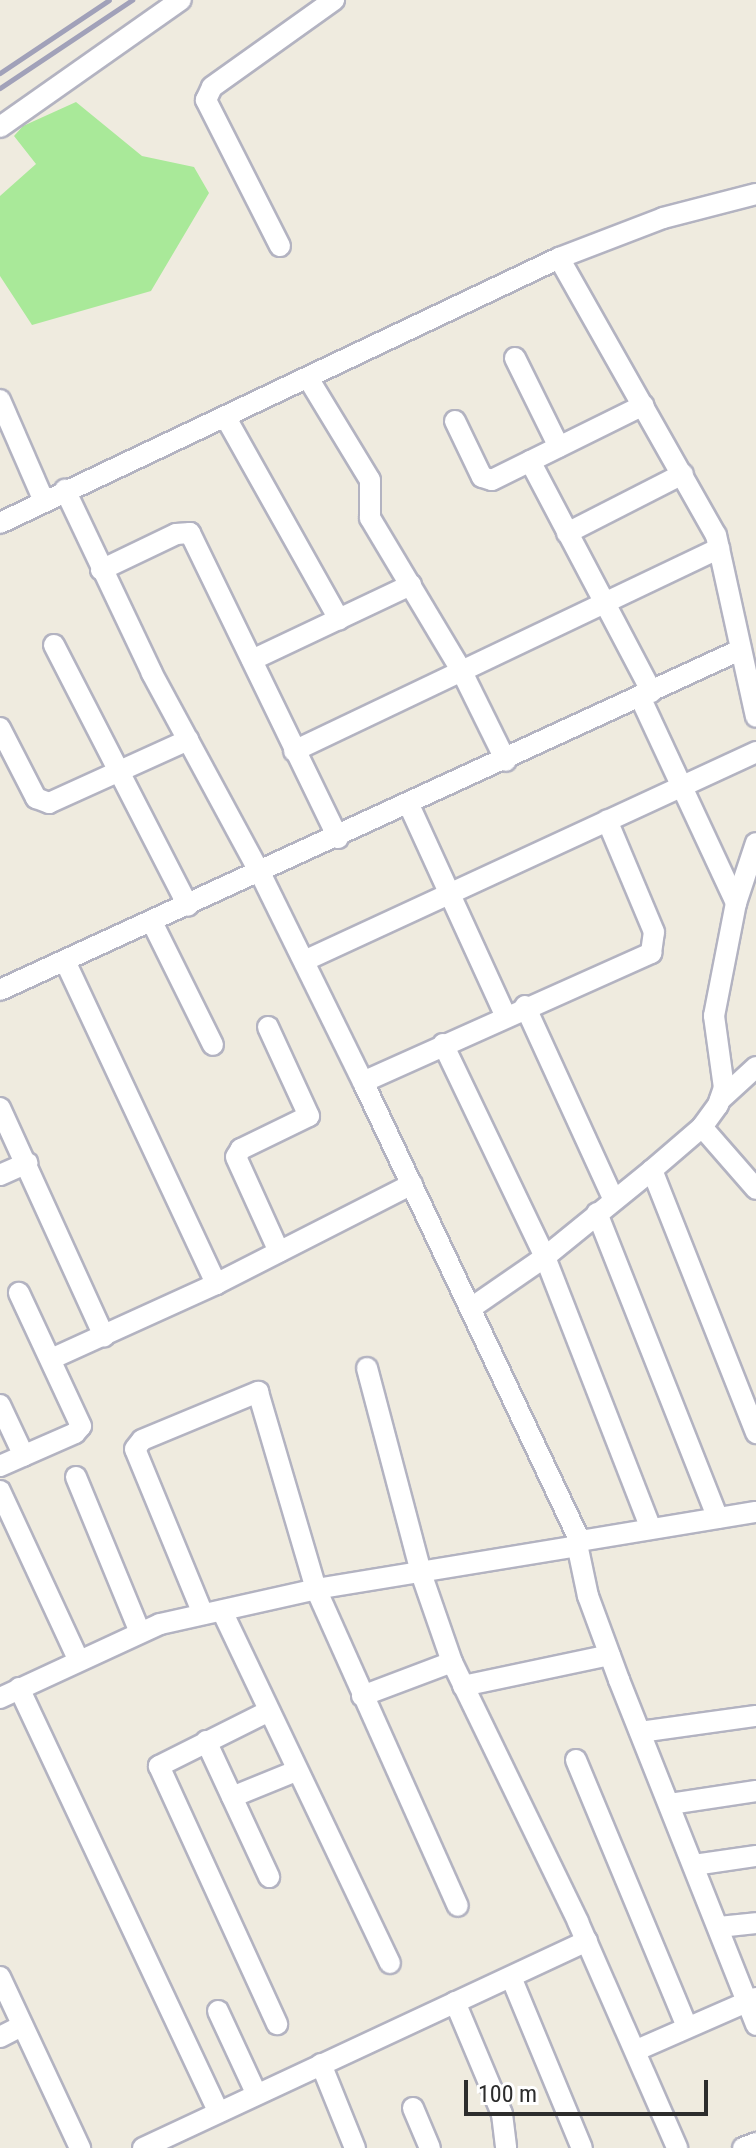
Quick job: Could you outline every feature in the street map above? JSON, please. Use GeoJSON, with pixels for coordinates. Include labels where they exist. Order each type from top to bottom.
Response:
{"type":"FeatureCollection","features":[{"type":"Feature","properties":{"kind":"street"},"geometry":{"type":"LineString","coordinates":[[0,127],[181,0]]}},
{"type":"Feature","properties":{"kind":"street"},"geometry":{"type":"LineString","coordinates":[[280,246],[206,100],[212,87],[334,0]]}},
{"type":"Feature","properties":{"kind":"street"},"geometry":{"type":"LineString","coordinates":[[0,523],[559,258],[663,218],[756,194]]}},
{"type":"Feature","properties":{"kind":"street"},"geometry":{"type":"LineString","coordinates":[[559,258],[683,474],[719,548],[740,650],[755,704]]}},
{"type":"Feature","properties":{"kind":"street"},"geometry":{"type":"LineString","coordinates":[[515,358],[559,447]]}},
{"type":"Feature","properties":{"kind":"street"},"geometry":{"type":"LineString","coordinates":[[308,378],[370,480],[368,512],[462,672],[506,761]]}},
{"type":"Feature","properties":{"kind":"street"},"geometry":{"type":"LineString","coordinates":[[0,400],[44,501]]}},
{"type":"Feature","properties":{"kind":"street"},"geometry":{"type":"LineString","coordinates":[[455,421],[487,480],[644,405]]}},
{"type":"Feature","properties":{"kind":"street"},"geometry":{"type":"LineString","coordinates":[[226,418],[339,619]]}},
{"type":"Feature","properties":{"kind":"street"},"geometry":{"type":"LineString","coordinates":[[530,461],[605,602],[682,786],[736,903]]}},
{"type":"Feature","properties":{"kind":"street"},"geometry":{"type":"LineString","coordinates":[[567,533],[683,474]]}},
{"type":"Feature","properties":{"kind":"street"},"geometry":{"type":"LineString","coordinates":[[65,490],[101,570],[304,961],[471,1308],[579,1542],[588,1596],[640,1732],[751,2000],[756,2025]]}},
{"type":"Feature","properties":{"kind":"street"},"geometry":{"type":"LineString","coordinates":[[101,570],[176,534],[190,533],[338,838]]}},
{"type":"Feature","properties":{"kind":"street"},"geometry":{"type":"LineString","coordinates":[[294,751],[719,548]]}},
{"type":"Feature","properties":{"kind":"street"},"geometry":{"type":"LineString","coordinates":[[252,660],[411,585]]}},
{"type":"Feature","properties":{"kind":"street"},"geometry":{"type":"LineString","coordinates":[[54,645],[188,906]]}},
{"type":"Feature","properties":{"kind":"street"},"geometry":{"type":"LineString","coordinates":[[0,990],[261,875],[740,650]]}},
{"type":"Feature","properties":{"kind":"street"},"geometry":{"type":"LineString","coordinates":[[0,728],[41,802],[49,803],[188,740]]}},
{"type":"Feature","properties":{"kind":"street"},"geometry":{"type":"LineString","coordinates":[[304,961],[756,752]]}},
{"type":"Feature","properties":{"kind":"street"},"geometry":{"type":"LineString","coordinates":[[409,805],[505,1015]]}},
{"type":"Feature","properties":{"kind":"street"},"geometry":{"type":"LineString","coordinates":[[363,1082],[525,1006],[640,960],[654,947],[654,932],[607,820]]}},
{"type":"Feature","properties":{"kind":"street"},"geometry":{"type":"LineString","coordinates":[[471,1308],[545,1257],[652,1170],[702,1127],[720,1100],[724,1088],[714,1016],[736,903],[756,843]]}},
{"type":"Feature","properties":{"kind":"street"},"geometry":{"type":"LineString","coordinates":[[152,922],[213,1045]]}},
{"type":"Feature","properties":{"kind":"street"},"geometry":{"type":"LineString","coordinates":[[65,961],[216,1284]]}},
{"type":"Feature","properties":{"kind":"street"},"geometry":{"type":"LineString","coordinates":[[525,1006],[614,1200]]}},
{"type":"Feature","properties":{"kind":"street"},"geometry":{"type":"LineString","coordinates":[[268,1027],[309,1116],[241,1149],[236,1157],[279,1252]]}},
{"type":"Feature","properties":{"kind":"street"},"geometry":{"type":"LineString","coordinates":[[443,1044],[545,1257],[650,1527]]}},
{"type":"Feature","properties":{"kind":"street"},"geometry":{"type":"LineString","coordinates":[[720,1100],[753,1077]]}},
{"type":"Feature","properties":{"kind":"street"},"geometry":{"type":"LineString","coordinates":[[0,1108],[104,1336]]}},
{"type":"Feature","properties":{"kind":"street"},"geometry":{"type":"LineString","coordinates":[[702,1127],[756,1189]]}},
{"type":"Feature","properties":{"kind":"street"},"geometry":{"type":"LineString","coordinates":[[0,1175],[27,1163]]}},
{"type":"Feature","properties":{"kind":"street"},"geometry":{"type":"LineString","coordinates":[[652,1170],[756,1433]]}},
{"type":"Feature","properties":{"kind":"street"},"geometry":{"type":"LineString","coordinates":[[51,1359],[216,1284],[412,1184]]}},
{"type":"Feature","properties":{"kind":"street"},"geometry":{"type":"LineString","coordinates":[[597,1213],[718,1518]]}},
{"type":"Feature","properties":{"kind":"street"},"geometry":{"type":"LineString","coordinates":[[0,1466],[81,1426],[19,1293]]}},
{"type":"Feature","properties":{"kind":"street"},"geometry":{"type":"LineString","coordinates":[[367,1368],[421,1573],[452,1662],[637,2050],[672,2146]]}},
{"type":"Feature","properties":{"kind":"street"},"geometry":{"type":"LineString","coordinates":[[390,1963],[267,1712],[212,1613],[135,1449],[142,1440],[249,1393],[258,1392],[264,1401],[316,1589],[458,1906]]}},
{"type":"Feature","properties":{"kind":"street"},"geometry":{"type":"LineString","coordinates":[[0,1405],[24,1456]]}},
{"type":"Feature","properties":{"kind":"street"},"geometry":{"type":"LineString","coordinates":[[76,1477],[140,1632]]}},
{"type":"Feature","properties":{"kind":"street"},"geometry":{"type":"LineString","coordinates":[[0,1491],[78,1659]]}},
{"type":"Feature","properties":{"kind":"street"},"geometry":{"type":"LineString","coordinates":[[218,2110],[6,1691],[140,1632],[212,1613],[316,1589],[421,1573],[650,1527],[756,1512]]}},
{"type":"Feature","properties":{"kind":"street"},"geometry":{"type":"LineString","coordinates":[[463,1686],[610,1655]]}},
{"type":"Feature","properties":{"kind":"street"},"geometry":{"type":"LineString","coordinates":[[362,1696],[452,1662]]}},
{"type":"Feature","properties":{"kind":"street"},"geometry":{"type":"LineString","coordinates":[[267,1712],[162,1761],[159,1772],[277,2024]]}},
{"type":"Feature","properties":{"kind":"street"},"geometry":{"type":"LineString","coordinates":[[640,1732],[756,1716]]}},
{"type":"Feature","properties":{"kind":"street"},"geometry":{"type":"LineString","coordinates":[[206,1741],[269,1877]]}},
{"type":"Feature","properties":{"kind":"street"},"geometry":{"type":"LineString","coordinates":[[576,1760],[687,2027]]}},
{"type":"Feature","properties":{"kind":"street"},"geometry":{"type":"LineString","coordinates":[[232,1797],[296,1771]]}},
{"type":"Feature","properties":{"kind":"street"},"geometry":{"type":"LineString","coordinates":[[670,1804],[756,1791]]}},
{"type":"Feature","properties":{"kind":"street"},"geometry":{"type":"LineString","coordinates":[[694,1865],[756,1856]]}},
{"type":"Feature","properties":{"kind":"street"},"geometry":{"type":"LineString","coordinates":[[719,1927],[756,1923]]}},
{"type":"Feature","properties":{"kind":"street"},"geometry":{"type":"LineString","coordinates":[[143,2148],[218,2110],[587,1941]]}},
{"type":"Feature","properties":{"kind":"street"},"geometry":{"type":"LineString","coordinates":[[0,1977],[80,2148]]}},
{"type":"Feature","properties":{"kind":"street"},"geometry":{"type":"LineString","coordinates":[[511,1977],[582,2148]]}},
{"type":"Feature","properties":{"kind":"street"},"geometry":{"type":"LineString","coordinates":[[637,2050],[751,2000]]}},
{"type":"Feature","properties":{"kind":"street"},"geometry":{"type":"LineString","coordinates":[[455,2002],[502,2114],[506,2148]]}},
{"type":"Feature","properties":{"kind":"street"},"geometry":{"type":"LineString","coordinates":[[218,2011],[256,2093]]}},
{"type":"Feature","properties":{"kind":"street"},"geometry":{"type":"LineString","coordinates":[[0,2037],[22,2026]]}},
{"type":"Feature","properties":{"kind":"street"},"geometry":{"type":"LineString","coordinates":[[321,2064],[355,2148]]}},
{"type":"Feature","properties":{"kind":"street"},"geometry":{"type":"LineString","coordinates":[[413,2108],[430,2148]]}},
{"type":"Feature","properties":{"kind":"street"},"geometry":{"type":"LineString","coordinates":[[743,2148],[756,2143]]}},
{"type":"Feature","properties":{"kind":"green space"},"geometry":{"type":"Polygon","coordinates":[[[76,102],[142,156],[194,167],[209,193],[151,291],[32,325],[0,276],[0,196],[36,164],[14,136],[23,126],[76,102]]]}},
{"type":"Feature","properties":{"kind":"railway"},"geometry":{"type":"LineString","coordinates":[[0,73],[109,0]]}},
{"type":"Feature","properties":{"kind":"railway"},"geometry":{"type":"LineString","coordinates":[[0,88],[132,0]]}}]}
